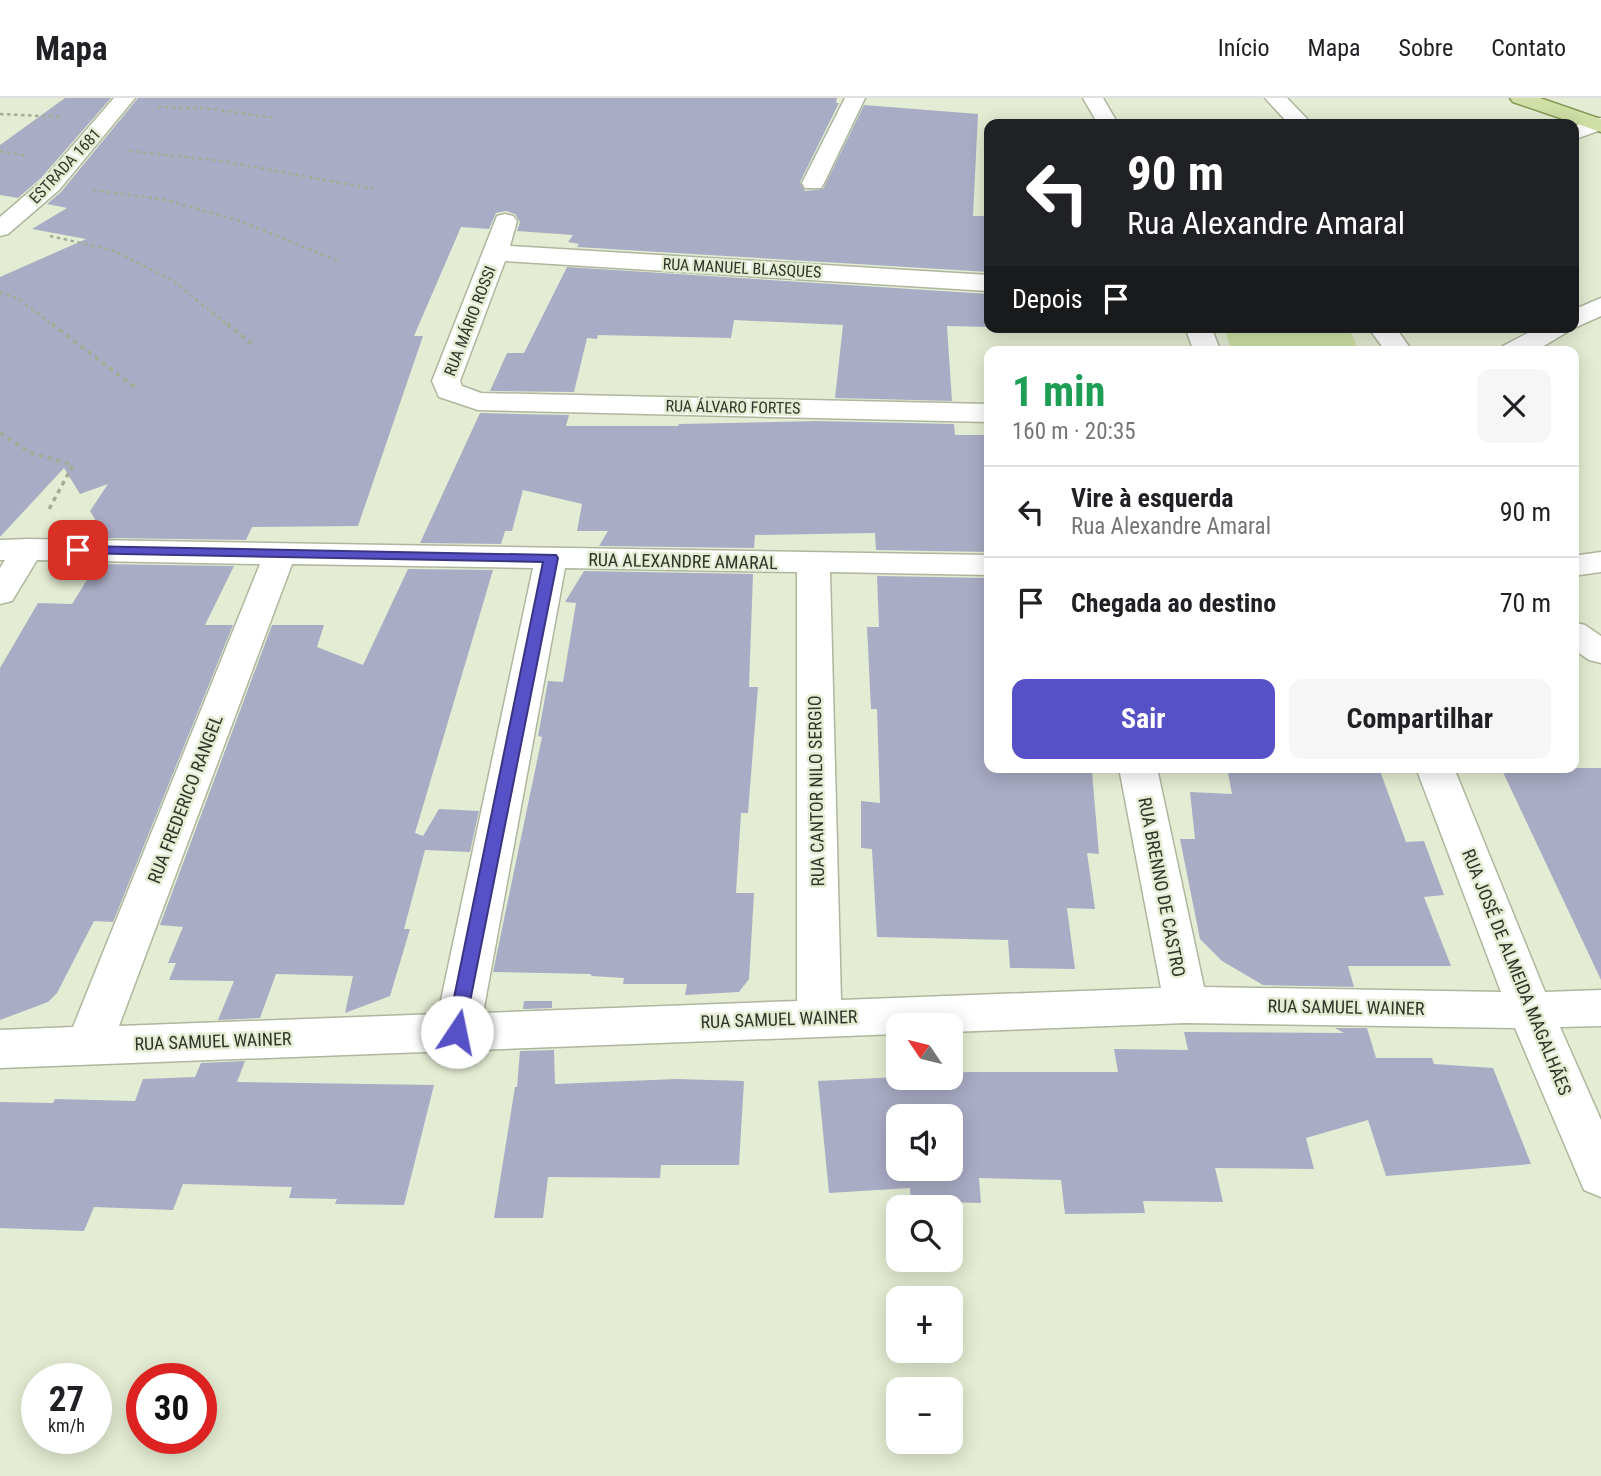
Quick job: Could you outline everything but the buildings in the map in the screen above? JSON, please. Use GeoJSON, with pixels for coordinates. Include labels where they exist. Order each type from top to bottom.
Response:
{"type":"FeatureCollection","features":[{"type":"Feature","properties":{"kind":"main road"},"geometry":{"type":"LineString","coordinates":[[1520,98],[1600,120]]}},
{"type":"Feature","properties":{"kind":"main road"},"geometry":{"type":"LineString","coordinates":[[1562,98],[1600,120]]}},
{"type":"Feature","properties":{"kind":"street"},"geometry":{"type":"LineString","coordinates":[[813,183],[855,98]]}},
{"type":"Feature","properties":{"kind":"street"},"geometry":{"type":"LineString","coordinates":[[1093,98],[1105,119]]}},
{"type":"Feature","properties":{"kind":"street"},"geometry":{"type":"LineString","coordinates":[[1275,98],[1296,119]]}},
{"type":"Feature","properties":{"kind":"street","name":"ESTRADA 1681"},"geometry":{"type":"LineString","coordinates":[[3,228],[51,185],[117,108]]}},
{"type":"Feature","properties":{"kind":"street"},"geometry":{"type":"LineString","coordinates":[[1579,131],[1600,120]]}},
{"type":"Feature","properties":{"kind":"street","name":"RUA MÁRIO ROSSI"},"geometry":{"type":"LineString","coordinates":[[478,401],[449,391],[446,381],[496,253],[505,221]]}},
{"type":"Feature","properties":{"kind":"street","name":"RUA MANUEL BLASQUES"},"geometry":{"type":"LineString","coordinates":[[496,253],[984,283]]}},
{"type":"Feature","properties":{"kind":"street"},"geometry":{"type":"LineString","coordinates":[[1579,318],[1601,306]]}},
{"type":"Feature","properties":{"kind":"street"},"geometry":{"type":"LineString","coordinates":[[1524,346],[1549,333]]}},
{"type":"Feature","properties":{"kind":"street","name":"RUA ÁLVARO FORTES"},"geometry":{"type":"LineString","coordinates":[[478,401],[984,413]]}},
{"type":"Feature","properties":{"kind":"street"},"geometry":{"type":"LineString","coordinates":[[0,594],[14,549]]}},
{"type":"Feature","properties":{"kind":"street","name":"RUA ALEXANDRE AMARAL"},"geometry":{"type":"LineString","coordinates":[[14,549],[984,565]]}},
{"type":"Feature","properties":{"kind":"street","name":"RUA FREDERICO RANGEL"},"geometry":{"type":"LineString","coordinates":[[89,1045],[280,553]]}},
{"type":"Feature","properties":{"kind":"street"},"geometry":{"type":"LineString","coordinates":[[457,1032],[551,558]]}},
{"type":"Feature","properties":{"kind":"street"},"geometry":{"type":"LineString","coordinates":[[1579,565],[1601,562]]}},
{"type":"Feature","properties":{"kind":"street","name":"RUA CANTOR NILO SERGIO"},"geometry":{"type":"LineString","coordinates":[[813,564],[819,1017]]}},
{"type":"Feature","properties":{"kind":"street"},"geometry":{"type":"LineString","coordinates":[[1579,638],[1601,652]]}},
{"type":"Feature","properties":{"kind":"street","name":"RUA BRENNO DE CASTRO"},"geometry":{"type":"LineString","coordinates":[[1139,773],[1186,1005]]}},
{"type":"Feature","properties":{"kind":"street","name":"RUA JOSÉ DE ALMEIDA MAGALHÃES"},"geometry":{"type":"LineString","coordinates":[[1437,773],[1530,1010],[1601,1175]]}},
{"type":"Feature","properties":{"kind":"street","name":"RUA SAMUEL WAINER"},"geometry":{"type":"LineString","coordinates":[[0,1049],[1186,1005],[1530,1010],[1601,1008]]}},
{"type":"Feature","properties":{"kind":"path"},"geometry":{"type":"LineString","coordinates":[[0,114],[117,108],[205,108],[276,118]]}},
{"type":"Feature","properties":{"kind":"path"},"geometry":{"type":"LineString","coordinates":[[83,149],[184,154],[374,189]]}},
{"type":"Feature","properties":{"kind":"path"},"geometry":{"type":"LineString","coordinates":[[51,185],[166,200],[240,221],[338,261]]}},
{"type":"Feature","properties":{"kind":"path"},"geometry":{"type":"LineString","coordinates":[[3,228],[112,250],[172,280],[252,344]]}},
{"type":"Feature","properties":{"kind":"path"},"geometry":{"type":"LineString","coordinates":[[0,292],[19,299],[136,387]]}},
{"type":"Feature","properties":{"kind":"path"},"geometry":{"type":"LineString","coordinates":[[0,433],[31,453],[73,465],[14,549]]}},
{"type":"Feature","properties":{"kind":"green space"},"geometry":{"type":"Polygon","coordinates":[[[1226,333],[1351,333],[1357,346],[1230,346],[1226,333]]]}},
{"type":"Feature","properties":{"kind":"route"},"geometry":{"type":"LineString","coordinates":[[78,550],[551,558],[457,1032]]}}]}
